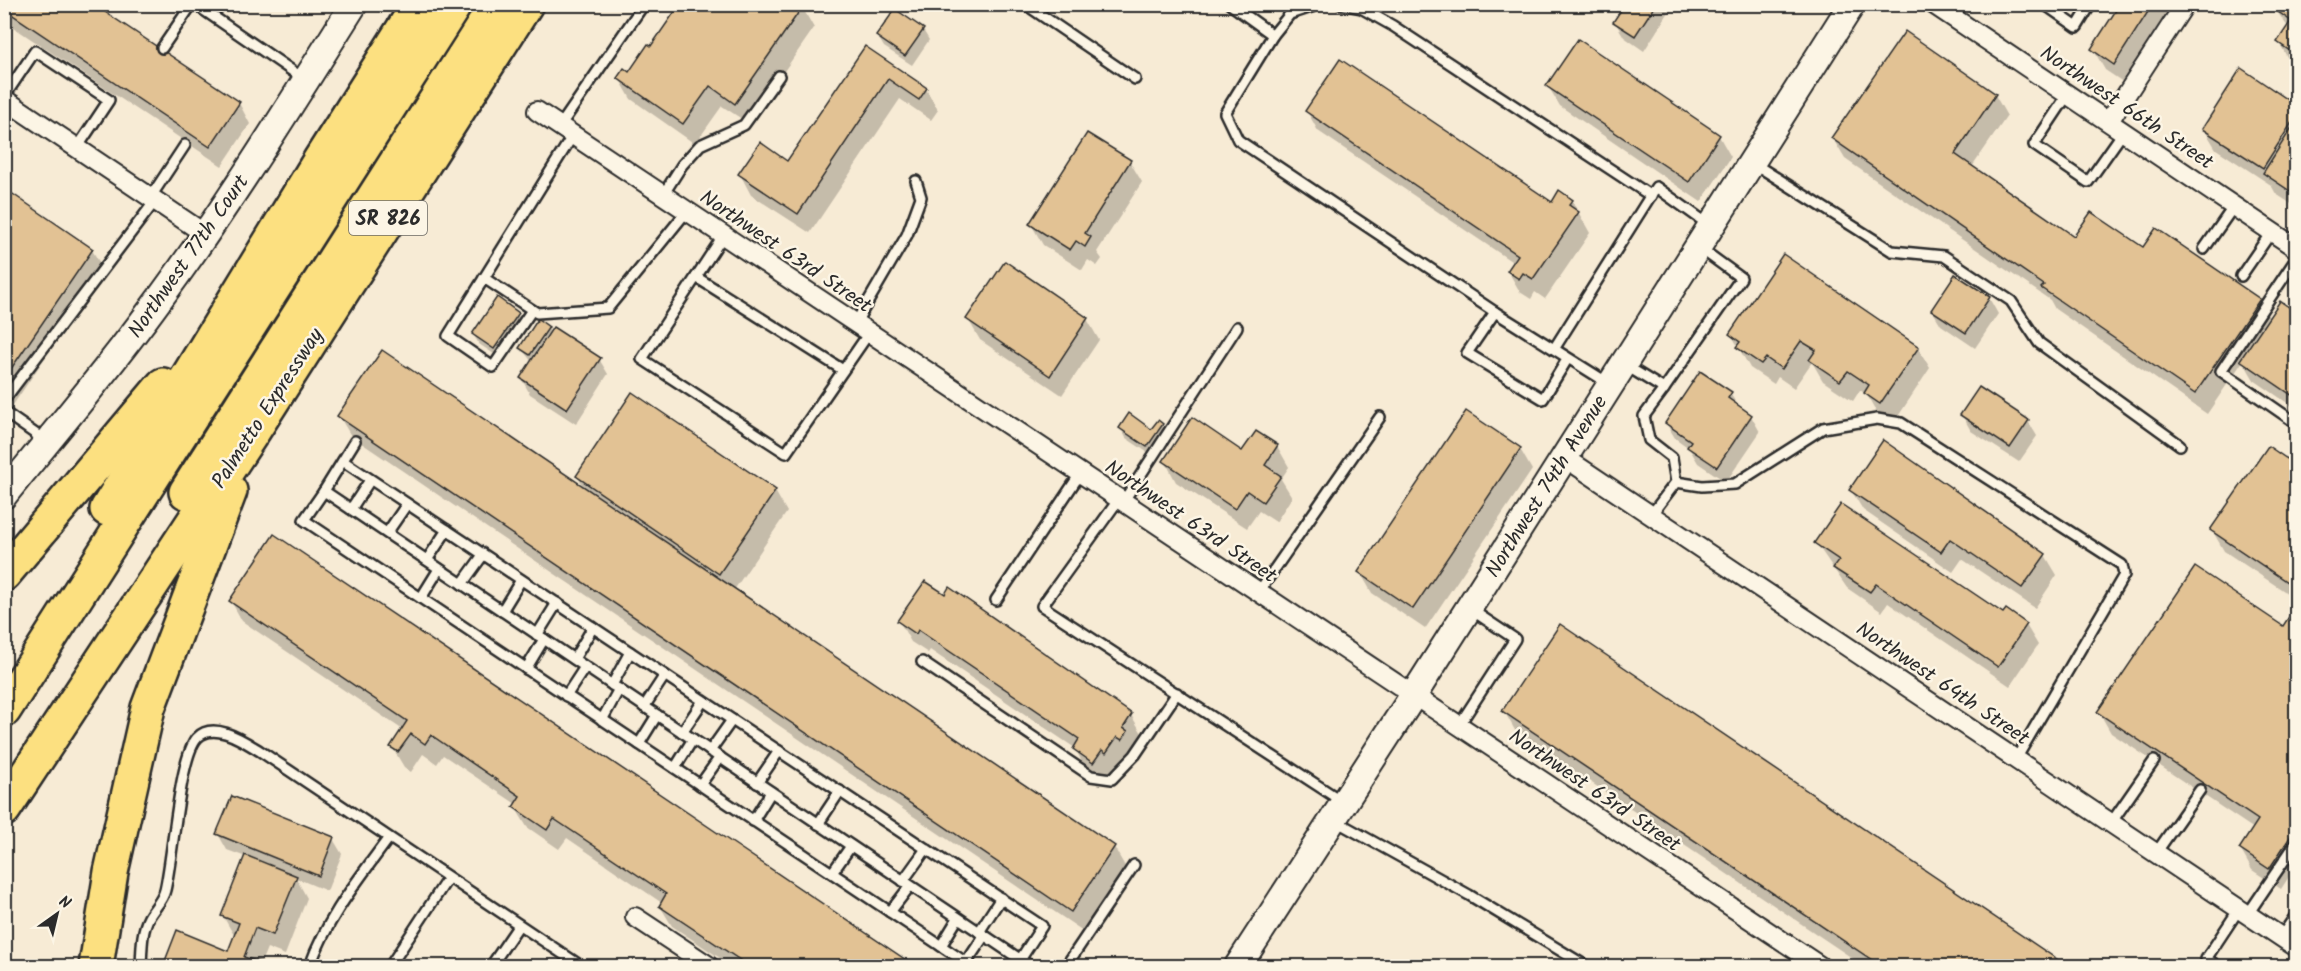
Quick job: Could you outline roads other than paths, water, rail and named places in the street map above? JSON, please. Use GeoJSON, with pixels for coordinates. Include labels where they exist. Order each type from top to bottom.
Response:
{"type":"FeatureCollection","features":[{"type":"Feature","properties":{"kind":"highway"},"geometry":{"type":"LineString","coordinates":[[4,677],[232,303],[419,4]]}},
{"type":"Feature","properties":{"kind":"highway"},"geometry":{"type":"LineString","coordinates":[[4,710],[455,4]]}},
{"type":"Feature","properties":{"kind":"highway"},"geometry":{"type":"LineString","coordinates":[[4,777],[497,4]]}},
{"type":"Feature","properties":{"kind":"highway","name":"Palmetto Expressway"},"geometry":{"type":"LineString","coordinates":[[4,809],[252,433],[526,4]]}},
{"type":"Feature","properties":{"kind":"highway"},"geometry":{"type":"LineString","coordinates":[[4,574],[232,303]]}},
{"type":"Feature","properties":{"kind":"highway"},"geometry":{"type":"LineString","coordinates":[[96,966],[111,872],[148,708],[252,433]]}},
{"type":"Feature","properties":{"kind":"street","name":"Northwest 74th Avenue"},"geometry":{"type":"LineString","coordinates":[[1238,966],[1413,696],[1851,4]]}},
{"type":"Feature","properties":{"kind":"street","name":"Northwest 66th Street"},"geometry":{"type":"LineString","coordinates":[[1933,4],[2296,248]]}},
{"type":"Feature","properties":{"kind":"street"},"geometry":{"type":"LineString","coordinates":[[2116,126],[2185,4]]}},
{"type":"Feature","properties":{"kind":"street","name":"Northwest 77th Court"},"geometry":{"type":"LineString","coordinates":[[4,495],[121,351],[204,234],[353,5]]}},
{"type":"Feature","properties":{"kind":"street"},"geometry":{"type":"LineString","coordinates":[[6,103],[204,234]]}},
{"type":"Feature","properties":{"kind":"street","name":"Northwest 63rd Street"},"geometry":{"type":"LineString","coordinates":[[537,111],[1458,727],[1820,966]]}},
{"type":"Feature","properties":{"kind":"street","name":"Northwest 64th Street"},"geometry":{"type":"LineString","coordinates":[[1564,457],[2289,942]]}},
{"type":"Feature","properties":{"kind":"street"},"geometry":{"type":"LineString","coordinates":[[635,917],[710,966]]}},
{"type":"Feature","properties":{"kind":"lane"},"geometry":{"type":"LineString","coordinates":[[162,48],[193,4],[306,80]]}},
{"type":"Feature","properties":{"kind":"lane"},"geometry":{"type":"LineString","coordinates":[[532,310],[493,367],[448,336],[484,278],[566,130],[644,4]]}},
{"type":"Feature","properties":{"kind":"lane"},"geometry":{"type":"LineString","coordinates":[[1024,4],[1135,79]]}},
{"type":"Feature","properties":{"kind":"lane"},"geometry":{"type":"LineString","coordinates":[[1230,4],[1273,35]]}},
{"type":"Feature","properties":{"kind":"lane"},"geometry":{"type":"LineString","coordinates":[[1320,4],[1290,14],[1273,35],[1225,114],[1238,140],[1495,312],[1568,358],[1664,389]]}},
{"type":"Feature","properties":{"kind":"lane"},"geometry":{"type":"LineString","coordinates":[[1341,4],[1361,8],[1393,26],[1651,196]]}},
{"type":"Feature","properties":{"kind":"lane"},"geometry":{"type":"LineString","coordinates":[[2044,4],[2077,27],[2091,4]]}},
{"type":"Feature","properties":{"kind":"lane"},"geometry":{"type":"LineString","coordinates":[[6,103],[35,51],[109,100],[77,148]]}},
{"type":"Feature","properties":{"kind":"lane"},"geometry":{"type":"LineString","coordinates":[[663,195],[682,165],[700,145],[744,125],[779,76]]}},
{"type":"Feature","properties":{"kind":"lane"},"geometry":{"type":"LineString","coordinates":[[2068,94],[2034,145],[2088,182],[2116,126]]}},
{"type":"Feature","properties":{"kind":"lane"},"geometry":{"type":"LineString","coordinates":[[4,400],[153,199],[185,145]]}},
{"type":"Feature","properties":{"kind":"lane"},"geometry":{"type":"LineString","coordinates":[[1751,162],[1893,251],[1944,256],[2011,301],[2039,344],[2180,445]]}},
{"type":"Feature","properties":{"kind":"lane"},"geometry":{"type":"LineString","coordinates":[[723,236],[642,359],[786,453],[843,370],[907,235],[921,197],[916,181]]}},
{"type":"Feature","properties":{"kind":"lane"},"geometry":{"type":"LineString","coordinates":[[1554,349],[1656,188],[1704,236],[1741,278],[1644,416],[1649,440],[1672,458],[1676,482],[1651,515]]}},
{"type":"Feature","properties":{"kind":"lane"},"geometry":{"type":"LineString","coordinates":[[2204,249],[2234,206]]}},
{"type":"Feature","properties":{"kind":"lane"},"geometry":{"type":"LineString","coordinates":[[484,278],[537,313],[608,309],[687,212]]}},
{"type":"Feature","properties":{"kind":"lane"},"geometry":{"type":"LineString","coordinates":[[2241,276],[2272,231]]}},
{"type":"Feature","properties":{"kind":"lane"},"geometry":{"type":"LineString","coordinates":[[2296,259],[2221,371],[2296,423]]}},
{"type":"Feature","properties":{"kind":"lane"},"geometry":{"type":"LineString","coordinates":[[696,277],[843,370]]}},
{"type":"Feature","properties":{"kind":"lane"},"geometry":{"type":"LineString","coordinates":[[1495,312],[1467,353],[1544,399],[1568,358]]}},
{"type":"Feature","properties":{"kind":"lane"},"geometry":{"type":"LineString","coordinates":[[1237,327],[1121,500],[1042,606],[1177,693],[1338,810],[1469,895],[1586,966]]}},
{"type":"Feature","properties":{"kind":"lane"},"geometry":{"type":"LineString","coordinates":[[4,412],[47,442]]}},
{"type":"Feature","properties":{"kind":"lane"},"geometry":{"type":"LineString","coordinates":[[1258,593],[1380,417]]}},
{"type":"Feature","properties":{"kind":"lane"},"geometry":{"type":"LineString","coordinates":[[1676,482],[1702,486],[1735,484],[1823,428],[1877,419],[1901,423],[2122,565],[2124,575],[2016,759]]}},
{"type":"Feature","properties":{"kind":"lane"},"geometry":{"type":"LineString","coordinates":[[355,441],[304,520],[968,965],[981,934],[1001,898]]}},
{"type":"Feature","properties":{"kind":"lane"},"geometry":{"type":"LineString","coordinates":[[343,461],[1042,926],[1018,963]]}},
{"type":"Feature","properties":{"kind":"lane"},"geometry":{"type":"LineString","coordinates":[[996,600],[1080,474]]}},
{"type":"Feature","properties":{"kind":"lane"},"geometry":{"type":"LineString","coordinates":[[351,509],[370,480]]}},
{"type":"Feature","properties":{"kind":"lane"},"geometry":{"type":"LineString","coordinates":[[324,491],[958,918],[1018,963],[1030,966]]}},
{"type":"Feature","properties":{"kind":"lane"},"geometry":{"type":"LineString","coordinates":[[387,533],[407,504]]}},
{"type":"Feature","properties":{"kind":"lane"},"geometry":{"type":"LineString","coordinates":[[427,560],[447,530]]}},
{"type":"Feature","properties":{"kind":"lane"},"geometry":{"type":"LineString","coordinates":[[462,584],[483,555]]}},
{"type":"Feature","properties":{"kind":"lane"},"geometry":{"type":"LineString","coordinates":[[420,598],[439,569]]}},
{"type":"Feature","properties":{"kind":"lane"},"geometry":{"type":"LineString","coordinates":[[502,611],[521,580]]}},
{"type":"Feature","properties":{"kind":"lane"},"geometry":{"type":"LineString","coordinates":[[526,669],[556,603]]}},
{"type":"Feature","properties":{"kind":"lane"},"geometry":{"type":"LineString","coordinates":[[1458,727],[1515,639],[1468,608]]}},
{"type":"Feature","properties":{"kind":"lane"},"geometry":{"type":"LineString","coordinates":[[574,659],[593,627]]}},
{"type":"Feature","properties":{"kind":"lane"},"geometry":{"type":"LineString","coordinates":[[602,720],[630,652]]}},
{"type":"Feature","properties":{"kind":"lane"},"geometry":{"type":"LineString","coordinates":[[922,662],[1091,776],[1103,779],[1112,779],[1136,755],[1177,693]]}},
{"type":"Feature","properties":{"kind":"lane"},"geometry":{"type":"LineString","coordinates":[[566,696],[585,667]]}},
{"type":"Feature","properties":{"kind":"lane"},"geometry":{"type":"LineString","coordinates":[[644,707],[665,675]]}},
{"type":"Feature","properties":{"kind":"lane"},"geometry":{"type":"LineString","coordinates":[[682,732],[703,700]]}},
{"type":"Feature","properties":{"kind":"lane"},"geometry":{"type":"LineString","coordinates":[[639,744],[657,715]]}},
{"type":"Feature","properties":{"kind":"lane"},"geometry":{"type":"LineString","coordinates":[[710,750],[732,720]]}},
{"type":"Feature","properties":{"kind":"lane"},"geometry":{"type":"LineString","coordinates":[[141,966],[144,930],[165,893],[183,780],[198,737],[208,732],[239,738],[581,966]]}},
{"type":"Feature","properties":{"kind":"lane"},"geometry":{"type":"LineString","coordinates":[[675,768],[693,739]]}},
{"type":"Feature","properties":{"kind":"lane"},"geometry":{"type":"LineString","coordinates":[[757,783],[778,751]]}},
{"type":"Feature","properties":{"kind":"lane"},"geometry":{"type":"LineString","coordinates":[[700,785],[720,757]]}},
{"type":"Feature","properties":{"kind":"lane"},"geometry":{"type":"LineString","coordinates":[[2111,823],[2154,761]]}},
{"type":"Feature","properties":{"kind":"lane"},"geometry":{"type":"LineString","coordinates":[[2156,853],[2200,790]]}},
{"type":"Feature","properties":{"kind":"lane"},"geometry":{"type":"LineString","coordinates":[[818,824],[840,791]]}},
{"type":"Feature","properties":{"kind":"lane"},"geometry":{"type":"LineString","coordinates":[[753,821],[771,792]]}},
{"type":"Feature","properties":{"kind":"lane"},"geometry":{"type":"LineString","coordinates":[[310,966],[318,943],[340,904],[388,839]]}},
{"type":"Feature","properties":{"kind":"lane"},"geometry":{"type":"LineString","coordinates":[[2218,966],[2205,958],[2244,912],[2296,843]]}},
{"type":"Feature","properties":{"kind":"lane"},"geometry":{"type":"LineString","coordinates":[[832,873],[850,846]]}},
{"type":"Feature","properties":{"kind":"lane"},"geometry":{"type":"LineString","coordinates":[[890,912],[926,849]]}},
{"type":"Feature","properties":{"kind":"lane"},"geometry":{"type":"LineString","coordinates":[[1066,966],[1134,865]]}},
{"type":"Feature","properties":{"kind":"lane"},"geometry":{"type":"LineString","coordinates":[[390,966],[448,878]]}},
{"type":"Feature","properties":{"kind":"lane"},"geometry":{"type":"LineString","coordinates":[[2289,942],[2296,915]]}},
{"type":"Feature","properties":{"kind":"lane"},"geometry":{"type":"LineString","coordinates":[[941,946],[958,918]]}},
{"type":"Feature","properties":{"kind":"lane"},"geometry":{"type":"LineString","coordinates":[[490,966],[519,925]]}}]}
